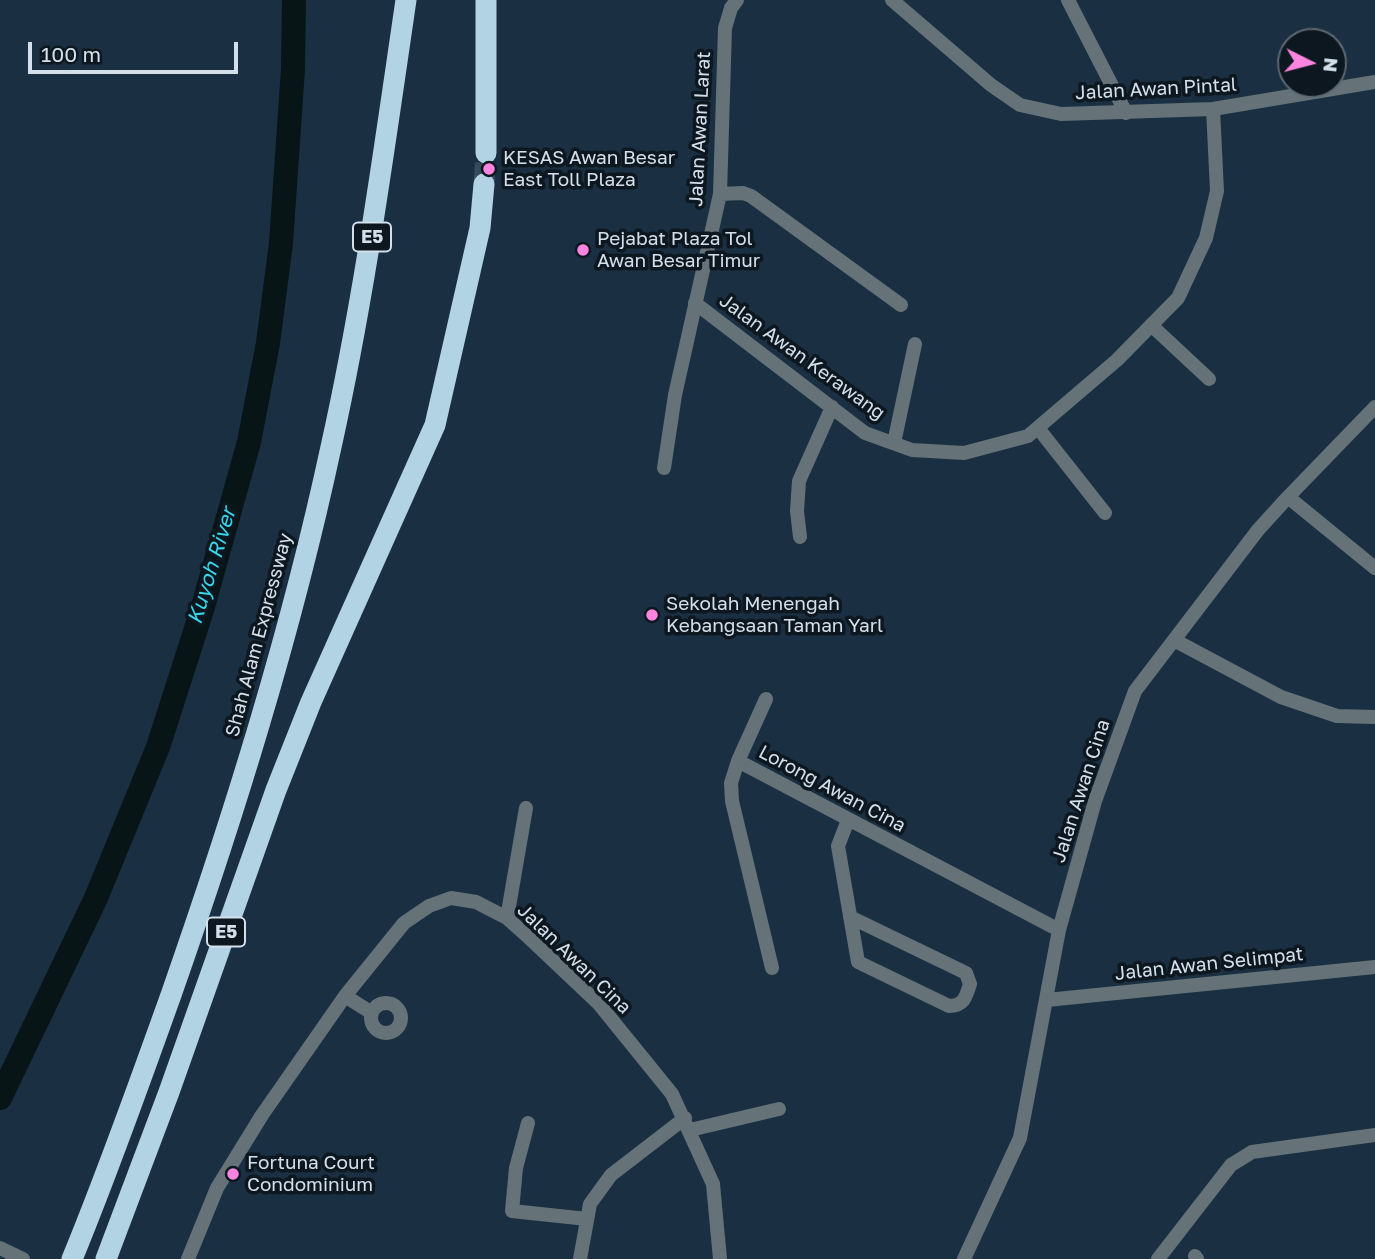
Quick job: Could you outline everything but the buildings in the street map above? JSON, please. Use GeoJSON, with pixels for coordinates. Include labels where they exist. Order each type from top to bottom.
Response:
{"type":"FeatureCollection","features":[{"type":"Feature","properties":{"kind":"highway","name":"Shah Alam Expressway"},"geometry":{"type":"LineString","coordinates":[[72,1259],[110,1167],[218,862],[281,649],[331,448],[366,271],[406,0]]}},
{"type":"Feature","properties":{"kind":"highway"},"geometry":{"type":"LineString","coordinates":[[486,0],[486,153]]}},
{"type":"Feature","properties":{"kind":"highway","name":"E5"},"geometry":{"type":"LineString","coordinates":[[106,1259],[169,1092],[276,790],[301,727],[435,425],[480,228],[484,184]]}},
{"type":"Feature","properties":{"kind":"street","name":"Jalan Awan Larat"},"geometry":{"type":"LineString","coordinates":[[664,468],[675,395],[720,194],[725,28],[731,8],[737,0]]}},
{"type":"Feature","properties":{"kind":"street","name":"Jalan Awan Pintal"},"geometry":{"type":"LineString","coordinates":[[892,0],[991,85],[1020,105],[1061,114],[1213,109],[1375,82]]}},
{"type":"Feature","properties":{"kind":"street"},"geometry":{"type":"LineString","coordinates":[[1068,0],[1126,113]]}},
{"type":"Feature","properties":{"kind":"street","name":"Jalan Awan Kerawang"},"geometry":{"type":"LineString","coordinates":[[695,303],[865,433],[912,450],[964,453],[1028,436],[1117,360],[1178,298],[1206,238],[1217,191],[1213,109]]}},
{"type":"Feature","properties":{"kind":"street"},"geometry":{"type":"LineString","coordinates":[[720,194],[751,195],[901,305]]}},
{"type":"Feature","properties":{"kind":"street"},"geometry":{"type":"LineString","coordinates":[[1152,326],[1209,379]]}},
{"type":"Feature","properties":{"kind":"street"},"geometry":{"type":"LineString","coordinates":[[894,443],[915,344]]}},
{"type":"Feature","properties":{"kind":"street"},"geometry":{"type":"LineString","coordinates":[[800,537],[797,511],[800,481],[832,407]]}},
{"type":"Feature","properties":{"kind":"street","name":"Jalan Awan Cina"},"geometry":{"type":"LineString","coordinates":[[964,1259],[1020,1138],[1059,930],[1096,801],[1135,691],[1258,530],[1375,407]]}},
{"type":"Feature","properties":{"kind":"street"},"geometry":{"type":"LineString","coordinates":[[1038,428],[1105,513]]}},
{"type":"Feature","properties":{"kind":"street"},"geometry":{"type":"LineString","coordinates":[[1287,497],[1375,568]]}},
{"type":"Feature","properties":{"kind":"street"},"geometry":{"type":"LineString","coordinates":[[1174,640],[1280,697],[1338,716],[1375,717]]}},
{"type":"Feature","properties":{"kind":"street"},"geometry":{"type":"LineString","coordinates":[[738,761],[766,699]]}},
{"type":"Feature","properties":{"kind":"street","name":"Lorong Awan Cina"},"geometry":{"type":"LineString","coordinates":[[772,968],[732,801],[731,783],[738,761],[1059,930]]}},
{"type":"Feature","properties":{"kind":"street"},"geometry":{"type":"LineString","coordinates":[[507,918],[526,808]]}},
{"type":"Feature","properties":{"kind":"street"},"geometry":{"type":"LineString","coordinates":[[848,820],[838,846],[850,917],[858,962],[949,1006],[964,1002],[970,984],[966,973],[850,917]]}},
{"type":"Feature","properties":{"kind":"street","name":"Jalan Awan Cina"},"geometry":{"type":"LineString","coordinates":[[188,1259],[217,1188],[262,1115],[345,996],[404,923],[429,906],[452,898],[476,902],[507,918],[599,1004],[672,1094],[713,1184],[720,1259]]}},
{"type":"Feature","properties":{"kind":"street","name":"Jalan Awan Selimpat"},"geometry":{"type":"LineString","coordinates":[[1047,1000],[1375,967]]}},
{"type":"Feature","properties":{"kind":"street"},"geometry":{"type":"LineString","coordinates":[[345,996],[372,1013]]}},
{"type":"Feature","properties":{"kind":"street"},"geometry":{"type":"LineString","coordinates":[[580,1259],[590,1204],[611,1175],[687,1124],[779,1109]]}},
{"type":"Feature","properties":{"kind":"street"},"geometry":{"type":"LineString","coordinates":[[528,1123],[516,1168],[512,1210],[587,1219]]}},
{"type":"Feature","properties":{"kind":"street"},"geometry":{"type":"LineString","coordinates":[[1157,1259],[1231,1165],[1252,1152],[1375,1135]]}},
{"type":"Feature","properties":{"kind":"street"},"geometry":{"type":"LineString","coordinates":[[0,1248],[23,1259]]}},
{"type":"Feature","properties":{"kind":"waterway","name":"Kuyoh River"},"geometry":{"type":"LineString","coordinates":[[0,1098],[96,898],[158,747],[202,610],[249,442],[268,343],[281,243],[293,69],[294,0]]}},
{"type":"Feature","properties":{"kind":"tunnel"},"geometry":{"type":"LineString","coordinates":[[484,184],[486,153]]}},
{"type":"Feature","properties":{"kind":"place","name":"KESAS Awan Besar East Toll Plaza"},"geometry":{"type":"Point","coordinates":[489,169]}},
{"type":"Feature","properties":{"kind":"place","name":"Pejabat Plaza Tol Awan Besar Timur"},"geometry":{"type":"Point","coordinates":[583,250]}},
{"type":"Feature","properties":{"kind":"place","name":"Sekolah Menengah Kebangsaan Taman Yarl"},"geometry":{"type":"Point","coordinates":[652,615]}},
{"type":"Feature","properties":{"kind":"place","name":"Fortuna Court Condominium"},"geometry":{"type":"Point","coordinates":[233,1174]}}]}
